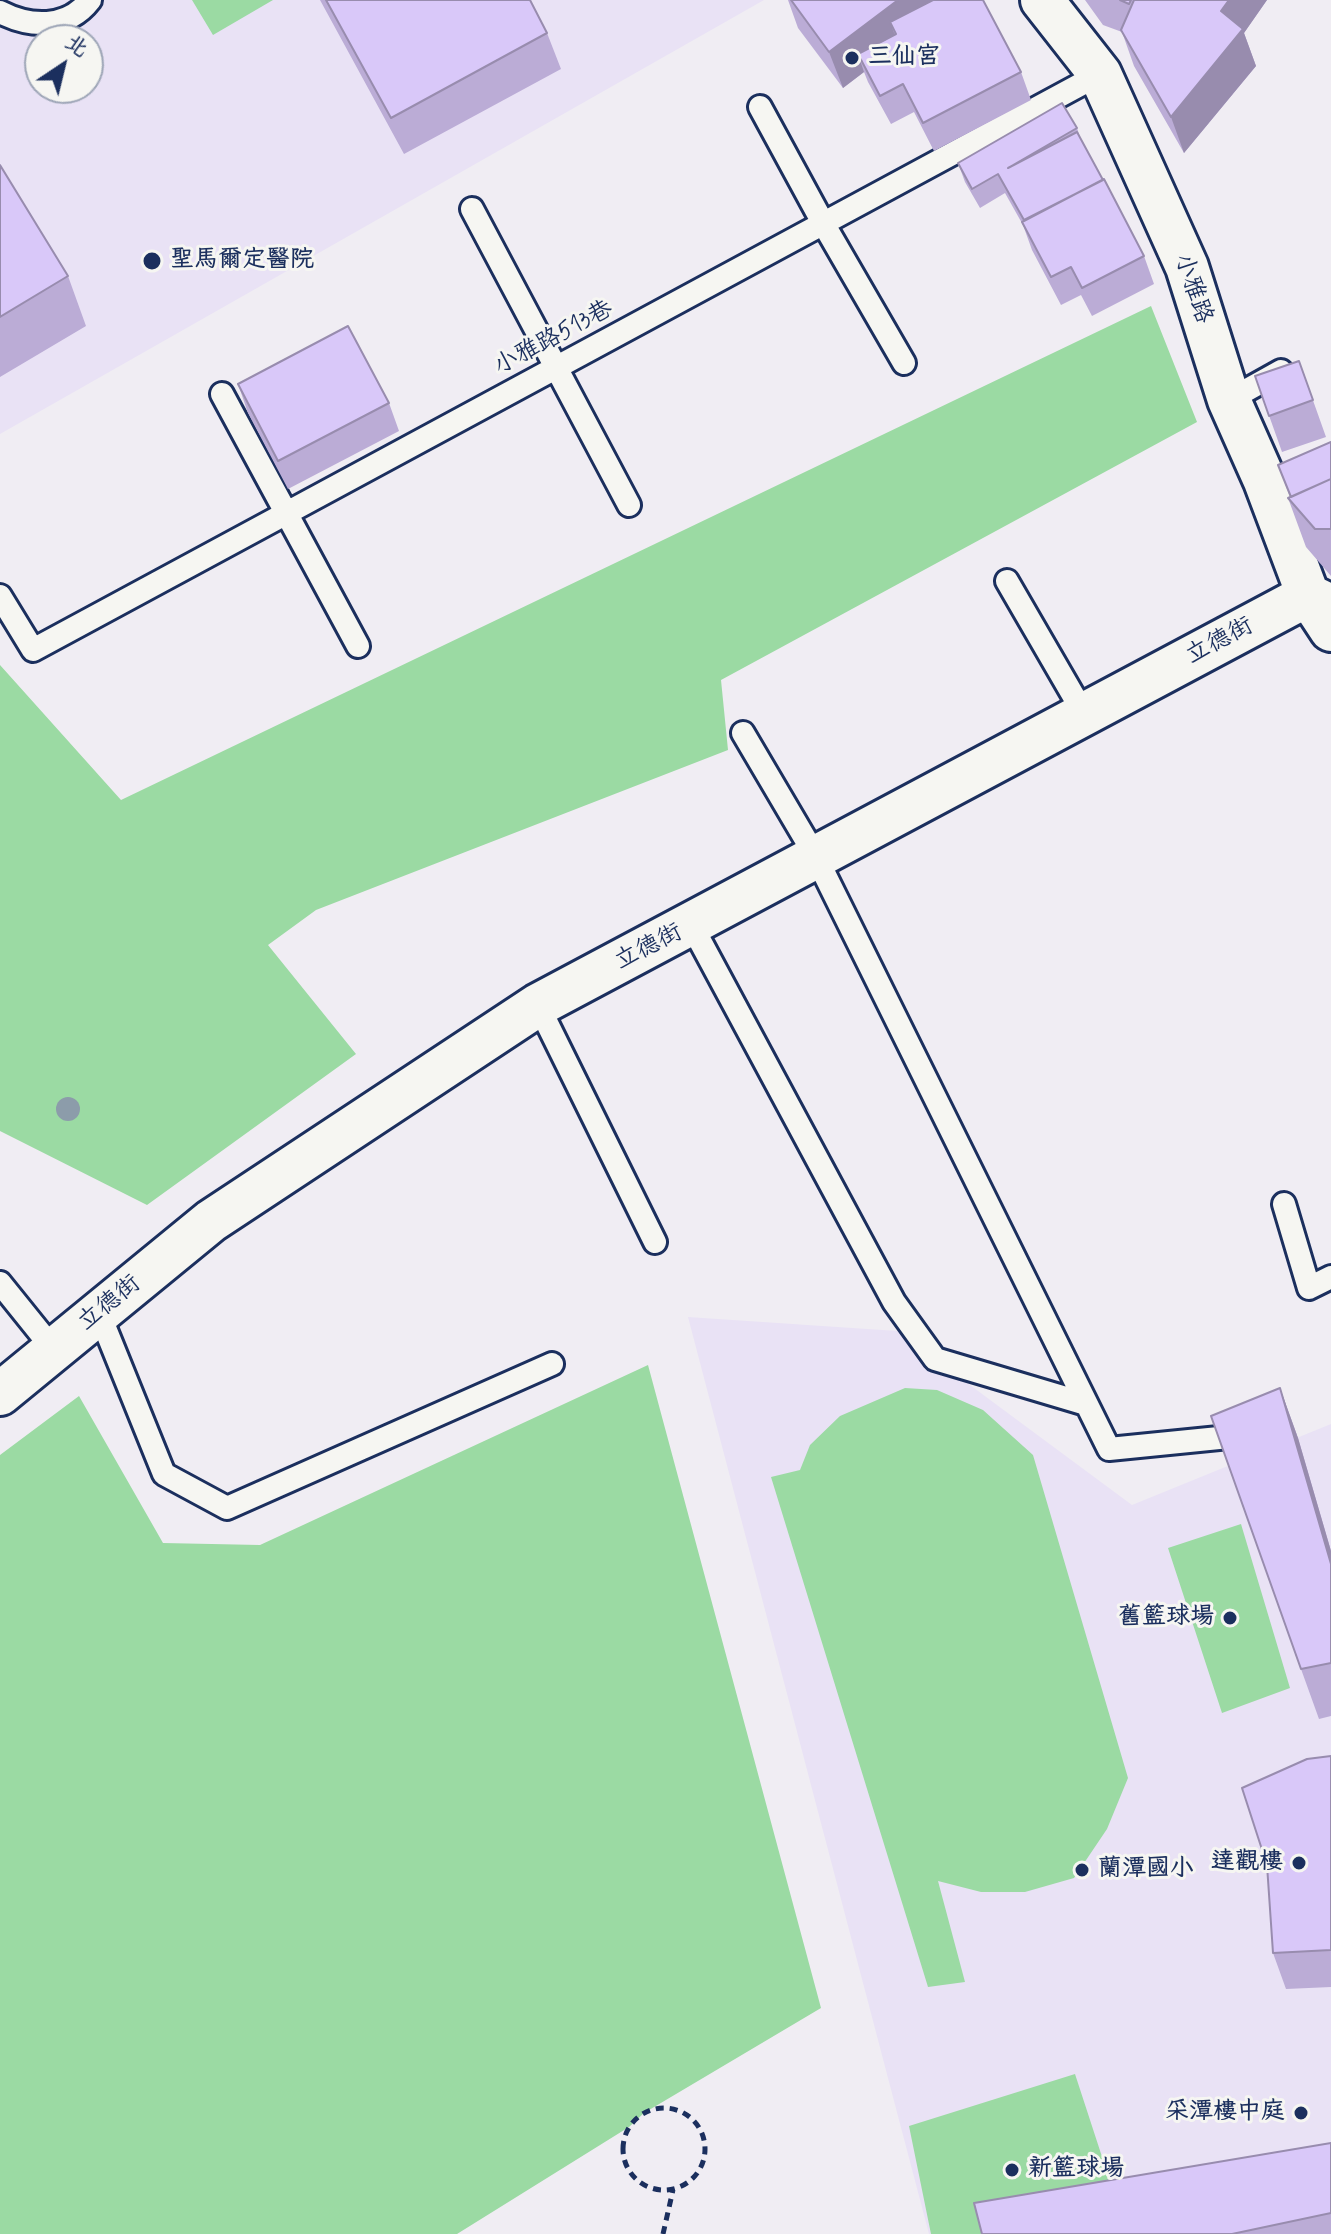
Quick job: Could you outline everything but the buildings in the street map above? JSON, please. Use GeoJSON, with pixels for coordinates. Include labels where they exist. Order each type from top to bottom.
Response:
{"type":"FeatureCollection","features":[{"type":"Feature","properties":{"kind":"street","name":"小雅路"},"geometry":{"type":"LineString","coordinates":[[1042,0],[1100,74],[1187,267],[1229,400],[1278,476],[1320,600]]}},
{"type":"Feature","properties":{"kind":"street"},"geometry":{"type":"LineString","coordinates":[[1320,600],[1331,630]]}},
{"type":"Feature","properties":{"kind":"street","name":"立德街"},"geometry":{"type":"LineString","coordinates":[[0,1394],[211,1221],[538,1005],[692,926],[1084,714],[1320,600]]}},
{"type":"Feature","properties":{"kind":"lane"},"geometry":{"type":"LineString","coordinates":[[0,12],[20,22],[43,25],[66,19],[90,0]]}},
{"type":"Feature","properties":{"kind":"lane","name":"小雅路513巷"},"geometry":{"type":"LineString","coordinates":[[0,596],[33,650],[1100,74]]}},
{"type":"Feature","properties":{"kind":"lane"},"geometry":{"type":"LineString","coordinates":[[760,107],[904,363]]}},
{"type":"Feature","properties":{"kind":"lane"},"geometry":{"type":"LineString","coordinates":[[472,209],[629,505]]}},
{"type":"Feature","properties":{"kind":"lane"},"geometry":{"type":"LineString","coordinates":[[1229,400],[1281,371]]}},
{"type":"Feature","properties":{"kind":"lane"},"geometry":{"type":"LineString","coordinates":[[222,394],[358,646]]}},
{"type":"Feature","properties":{"kind":"lane"},"geometry":{"type":"LineString","coordinates":[[1007,581],[1084,714]]}},
{"type":"Feature","properties":{"kind":"lane"},"geometry":{"type":"LineString","coordinates":[[743,733],[816,857],[1109,1449],[1229,1437]]}},
{"type":"Feature","properties":{"kind":"lane"},"geometry":{"type":"LineString","coordinates":[[692,926],[894,1302],[935,1359],[1086,1404]]}},
{"type":"Feature","properties":{"kind":"lane"},"geometry":{"type":"LineString","coordinates":[[538,1005],[655,1242]]}},
{"type":"Feature","properties":{"kind":"lane"},"geometry":{"type":"LineString","coordinates":[[1284,1204],[1309,1288],[1331,1277]]}},
{"type":"Feature","properties":{"kind":"lane"},"geometry":{"type":"LineString","coordinates":[[0,1283],[54,1350]]}},
{"type":"Feature","properties":{"kind":"lane"},"geometry":{"type":"LineString","coordinates":[[99,1313],[164,1474],[227,1508],[552,1364]]}},
{"type":"Feature","properties":{"kind":"path"},"geometry":{"type":"LineString","coordinates":[[654,2109],[680,2111],[691,2118],[704,2140],[706,2153],[702,2166],[685,2185],[673,2190],[646,2187],[626,2167],[624,2140],[629,2127],[636,2119],[654,2109]]}},
{"type":"Feature","properties":{"kind":"path"},"geometry":{"type":"LineString","coordinates":[[663,2234],[673,2190]]}},
{"type":"Feature","properties":{"kind":"shaded area","name":"聖馬爾定醫院"},"geometry":{"type":"Polygon","coordinates":[[[0,0],[764,0],[0,434],[0,0]]]}},
{"type":"Feature","properties":{"kind":"shaded area","name":"蘭潭國小"},"geometry":{"type":"Polygon","coordinates":[[[688,1317],[897,1331],[1132,1505],[1331,1424],[1331,2234],[929,2234],[688,1317]]]}},
{"type":"Feature","properties":{"kind":"green space"},"geometry":{"type":"Polygon","coordinates":[[[192,0],[273,0],[213,35],[192,0]]]}},
{"type":"Feature","properties":{"kind":"green space"},"geometry":{"type":"Polygon","coordinates":[[[1151,306],[1197,422],[721,680],[728,750],[316,910],[268,945],[356,1054],[147,1205],[0,1131],[0,665],[121,800],[1151,306]]]}},
{"type":"Feature","properties":{"kind":"green space"},"geometry":{"type":"Polygon","coordinates":[[[648,1365],[821,2008],[644,2113],[629,2127],[457,2234],[0,2234],[0,1455],[79,1396],[163,1543],[260,1545],[648,1365]]]}},
{"type":"Feature","properties":{"kind":"green space"},"geometry":{"type":"Polygon","coordinates":[[[905,1388],[937,1390],[983,1410],[1033,1455],[1128,1778],[1107,1829],[1074,1878],[1025,1892],[981,1892],[938,1881],[965,1982],[928,1987],[771,1477],[800,1470],[810,1445],[840,1416],[905,1388]]]}},
{"type":"Feature","properties":{"kind":"green space","name":"舊籃球場"},"geometry":{"type":"Polygon","coordinates":[[[1241,1524],[1290,1688],[1222,1713],[1168,1548],[1241,1524]]]}},
{"type":"Feature","properties":{"kind":"green space","name":"新籃球場"},"geometry":{"type":"Polygon","coordinates":[[[1075,2074],[1121,2215],[1016,2234],[931,2234],[909,2126],[1075,2074]]]}},
{"type":"Feature","properties":{"kind":"place","name":"三仙宮"},"geometry":{"type":"Point","coordinates":[852,58]}},
{"type":"Feature","properties":{"kind":"place","name":"聖馬爾定醫院"},"geometry":{"type":"Point","coordinates":[152,261]}},
{"type":"Feature","properties":{"kind":"place","name":"舊籃球場"},"geometry":{"type":"Point","coordinates":[1230,1618]}},
{"type":"Feature","properties":{"kind":"place","name":"達觀樓"},"geometry":{"type":"Point","coordinates":[1299,1863]}},
{"type":"Feature","properties":{"kind":"place","name":"蘭潭國小"},"geometry":{"type":"Point","coordinates":[1082,1870]}},
{"type":"Feature","properties":{"kind":"place","name":"采潭樓中庭"},"geometry":{"type":"Point","coordinates":[1301,2113]}},
{"type":"Feature","properties":{"kind":"place","name":"新籃球場"},"geometry":{"type":"Point","coordinates":[1012,2170]}}]}
